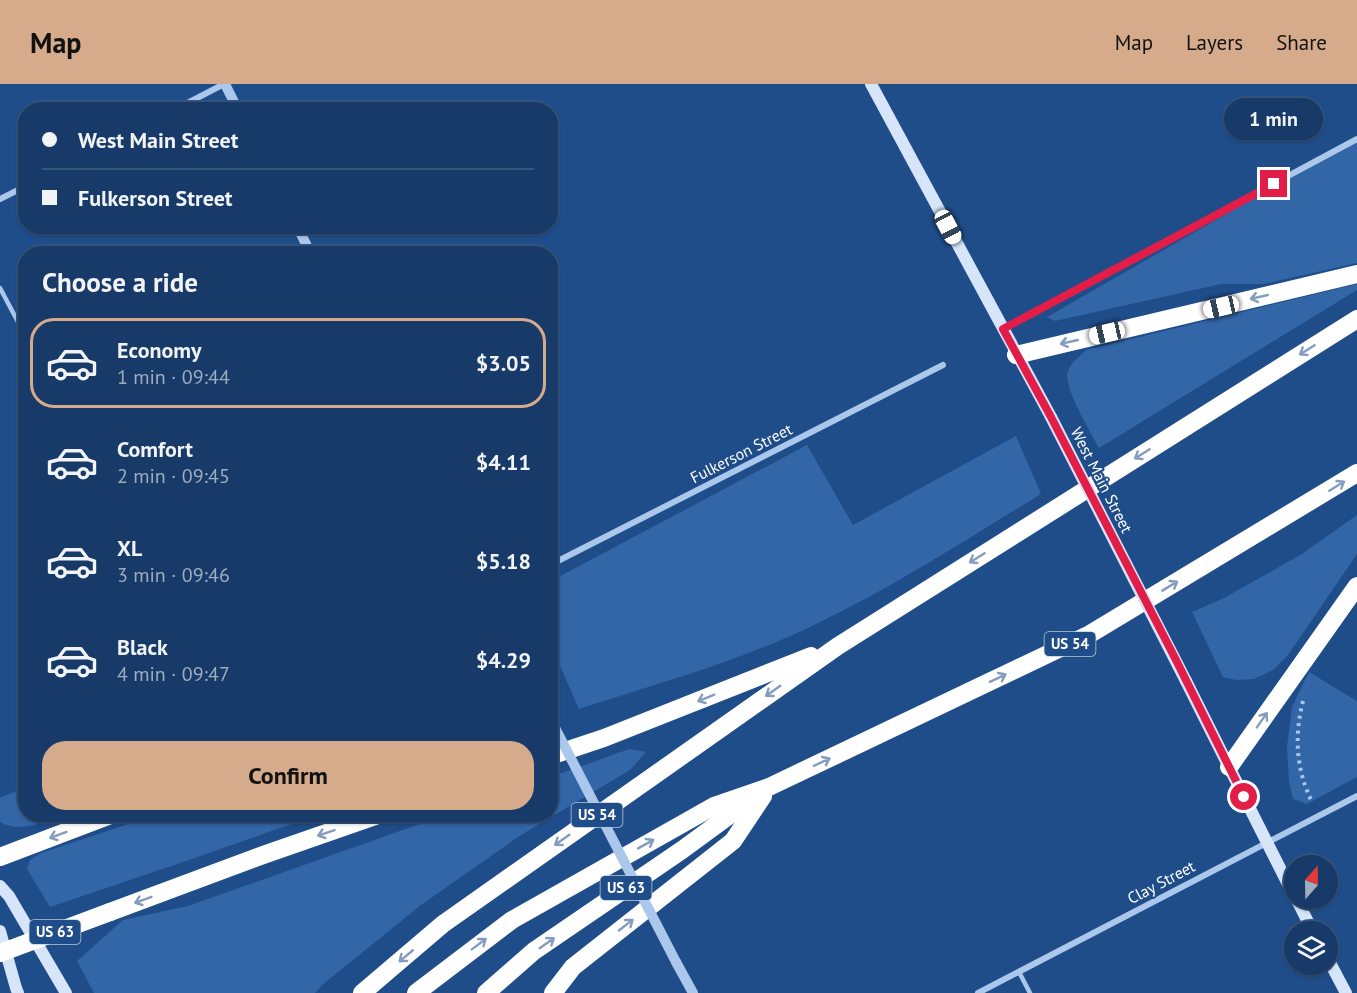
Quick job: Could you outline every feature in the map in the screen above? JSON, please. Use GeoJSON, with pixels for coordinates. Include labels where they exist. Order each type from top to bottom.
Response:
{"type":"FeatureCollection","features":[{"type":"Feature","properties":{"kind":"highway"},"geometry":{"type":"LineString","coordinates":[[1016,355],[1357,274]]}},
{"type":"Feature","properties":{"kind":"highway","name":"US 54"},"geometry":{"type":"LineString","coordinates":[[362,993],[443,924],[838,646],[1357,319]]}},
{"type":"Feature","properties":{"kind":"highway","name":"US 54"},"geometry":{"type":"LineString","coordinates":[[416,993],[512,920],[714,806],[769,787],[1090,634],[1357,473]]}},
{"type":"Feature","properties":{"kind":"highway"},"geometry":{"type":"LineString","coordinates":[[1229,767],[1357,586]]}},
{"type":"Feature","properties":{"kind":"highway"},"geometry":{"type":"LineString","coordinates":[[558,753],[604,738],[838,646]]}},
{"type":"Feature","properties":{"kind":"highway"},"geometry":{"type":"LineString","coordinates":[[558,747],[604,738]]}},
{"type":"Feature","properties":{"kind":"highway"},"geometry":{"type":"LineString","coordinates":[[553,993],[573,967],[734,841],[769,787]]}},
{"type":"Feature","properties":{"kind":"highway","name":"US 63"},"geometry":{"type":"LineString","coordinates":[[486,993],[534,951],[682,850],[769,787]]}},
{"type":"Feature","properties":{"kind":"highway"},"geometry":{"type":"LineString","coordinates":[[0,857],[92,822]]}},
{"type":"Feature","properties":{"kind":"highway","name":"US 63"},"geometry":{"type":"LineString","coordinates":[[0,953],[358,822]]}},
{"type":"Feature","properties":{"kind":"main road","name":"West Main Street"},"geometry":{"type":"LineString","coordinates":[[871,84],[1051,417],[1284,877]]}},
{"type":"Feature","properties":{"kind":"main road"},"geometry":{"type":"LineString","coordinates":[[0,886],[9,896],[66,993]]}},
{"type":"Feature","properties":{"kind":"main road"},"geometry":{"type":"LineString","coordinates":[[0,931],[18,993]]}},
{"type":"Feature","properties":{"kind":"main road"},"geometry":{"type":"LineString","coordinates":[[1336,975],[1346,993]]}},
{"type":"Feature","properties":{"kind":"street"},"geometry":{"type":"LineString","coordinates":[[189,102],[224,84],[234,102]]}},
{"type":"Feature","properties":{"kind":"street"},"geometry":{"type":"LineString","coordinates":[[1003,329],[1357,140]]}},
{"type":"Feature","properties":{"kind":"street"},"geometry":{"type":"LineString","coordinates":[[0,199],[18,190]]}},
{"type":"Feature","properties":{"kind":"street","name":"Fulkerson Street"},"geometry":{"type":"LineString","coordinates":[[558,561],[943,365]]}},
{"type":"Feature","properties":{"kind":"street"},"geometry":{"type":"LineString","coordinates":[[558,733],[693,993]]}},
{"type":"Feature","properties":{"kind":"street","name":"Clay Street"},"geometry":{"type":"LineString","coordinates":[[978,993],[1357,796]]}},
{"type":"Feature","properties":{"kind":"lane"},"geometry":{"type":"LineString","coordinates":[[0,288],[18,322]]}},
{"type":"Feature","properties":{"kind":"lane"},"geometry":{"type":"LineString","coordinates":[[1019,972],[1030,993]]}},
{"type":"Feature","properties":{"kind":"path"},"geometry":{"type":"LineString","coordinates":[[1303,699],[1297,754],[1306,790],[1318,816]]}},
{"type":"Feature","properties":{"kind":"shaded area"},"geometry":{"type":"Polygon","coordinates":[[[1357,139],[1357,263],[1263,284],[1221,284],[1055,321],[1047,317],[1357,139]]]}},
{"type":"Feature","properties":{"kind":"shaded area"},"geometry":{"type":"Polygon","coordinates":[[[1357,284],[1357,290],[1099,448],[1073,398],[1067,378],[1068,371],[1073,362],[1086,350],[1357,284]]]}},
{"type":"Feature","properties":{"kind":"shaded area"},"geometry":{"type":"Polygon","coordinates":[[[1016,436],[1041,494],[902,578],[816,624],[729,660],[579,709],[558,661],[558,577],[807,445],[853,525],[1016,436]]]}},
{"type":"Feature","properties":{"kind":"shaded area"},"geometry":{"type":"Polygon","coordinates":[[[1357,515],[1357,554],[1288,655],[1273,670],[1254,679],[1236,680],[1223,677],[1192,612],[1224,598],[1302,554],[1357,515]]]}},
{"type":"Feature","properties":{"kind":"shaded area"},"geometry":{"type":"Polygon","coordinates":[[[1309,672],[1357,701],[1357,777],[1307,804],[1293,799],[1289,782],[1287,747],[1292,707],[1309,672]]]}},
{"type":"Feature","properties":{"kind":"shaded area"},"geometry":{"type":"Polygon","coordinates":[[[629,749],[646,752],[630,770],[558,813],[558,774],[629,749]]]}},
{"type":"Feature","properties":{"kind":"shaded area"},"geometry":{"type":"Polygon","coordinates":[[[18,790],[18,822],[44,822],[16,827],[0,822],[0,798],[18,790]]]}},
{"type":"Feature","properties":{"kind":"shaded area"},"geometry":{"type":"Polygon","coordinates":[[[135,822],[297,822],[50,907],[27,869],[30,860],[41,853],[135,822]]]}},
{"type":"Feature","properties":{"kind":"shaded area"},"geometry":{"type":"Polygon","coordinates":[[[425,822],[543,822],[421,905],[315,993],[94,993],[77,961],[123,920],[188,906],[425,822]]]}},
{"type":"Feature","properties":{"kind":"route"},"geometry":{"type":"LineString","coordinates":[[1244,797],[1051,417],[1003,329],[1274,184]]}}]}
